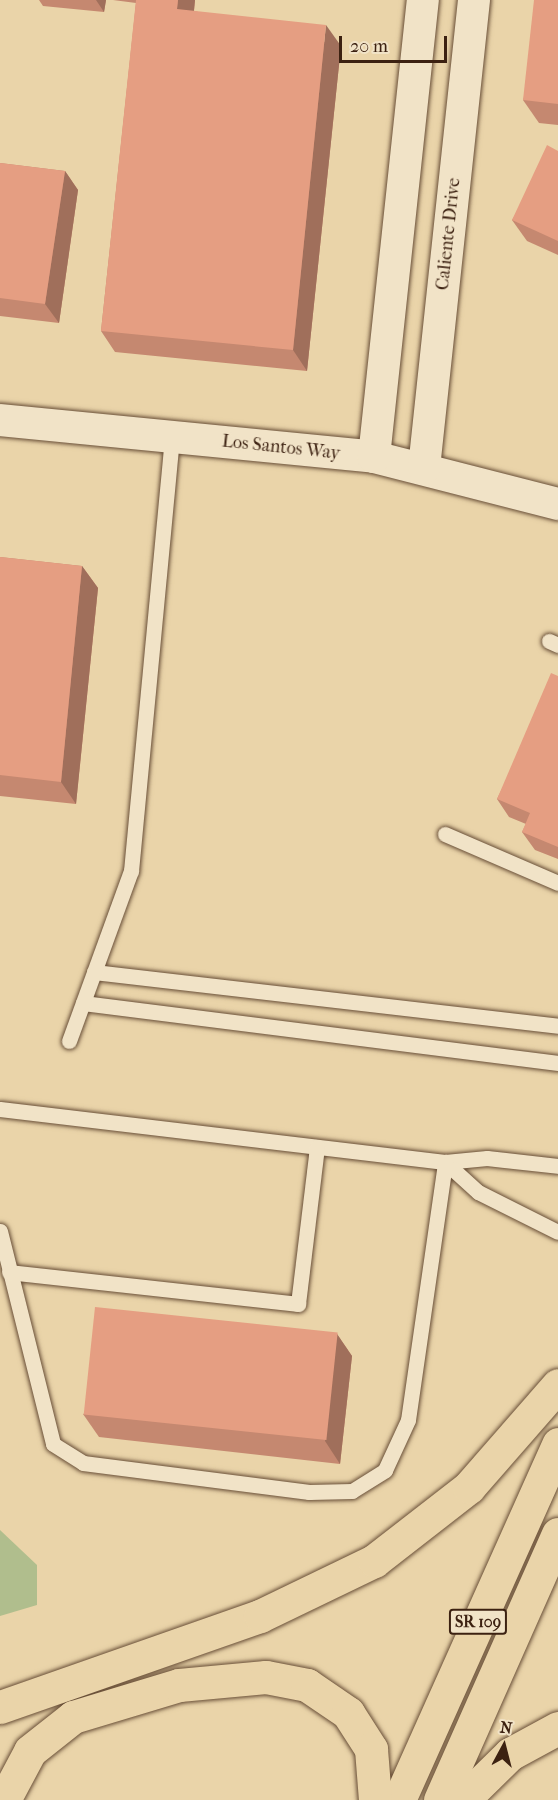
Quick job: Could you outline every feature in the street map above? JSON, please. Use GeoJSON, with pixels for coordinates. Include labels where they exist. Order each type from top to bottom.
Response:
{"type":"FeatureCollection","features":[{"type":"Feature","properties":{"kind":"main road"},"geometry":{"type":"LineString","coordinates":[[0,1707],[239,1624],[357,1571],[469,1487],[558,1385]]}},
{"type":"Feature","properties":{"kind":"main road","name":"SR 109"},"geometry":{"type":"LineString","coordinates":[[399,1800],[558,1444]]}},
{"type":"Feature","properties":{"kind":"main road"},"geometry":{"type":"LineString","coordinates":[[440,1800],[558,1534]]}},
{"type":"Feature","properties":{"kind":"main road"},"geometry":{"type":"LineString","coordinates":[[4,1800],[30,1751],[74,1718],[179,1685],[266,1677],[318,1690],[348,1713],[371,1749],[375,1800]]}},
{"type":"Feature","properties":{"kind":"main road"},"geometry":{"type":"LineString","coordinates":[[463,1800],[510,1754],[558,1728]]}},
{"type":"Feature","properties":{"kind":"street"},"geometry":{"type":"LineString","coordinates":[[374,457],[423,0]]}},
{"type":"Feature","properties":{"kind":"street","name":"Caliente Drive"},"geometry":{"type":"LineString","coordinates":[[424,468],[474,0]]}},
{"type":"Feature","properties":{"kind":"street"},"geometry":{"type":"LineString","coordinates":[[412,110],[462,117]]}},
{"type":"Feature","properties":{"kind":"street","name":"Los Santos Way"},"geometry":{"type":"LineString","coordinates":[[0,420],[374,457],[558,504]]}},
{"type":"Feature","properties":{"kind":"lane"},"geometry":{"type":"LineString","coordinates":[[69,1041],[131,871],[172,437]]}},
{"type":"Feature","properties":{"kind":"lane"},"geometry":{"type":"LineString","coordinates":[[445,834],[558,883]]}},
{"type":"Feature","properties":{"kind":"lane"},"geometry":{"type":"LineString","coordinates":[[94,972],[558,1026]]}},
{"type":"Feature","properties":{"kind":"lane"},"geometry":{"type":"LineString","coordinates":[[82,1004],[558,1063]]}},
{"type":"Feature","properties":{"kind":"lane"},"geometry":{"type":"LineString","coordinates":[[0,1109],[445,1162],[487,1158],[558,1166]]}},
{"type":"Feature","properties":{"kind":"lane"},"geometry":{"type":"LineString","coordinates":[[9,1272],[297,1304],[317,1147]]}},
{"type":"Feature","properties":{"kind":"lane"},"geometry":{"type":"LineString","coordinates":[[445,1162],[478,1192],[558,1232]]}},
{"type":"Feature","properties":{"kind":"lane"},"geometry":{"type":"LineString","coordinates":[[0,1231],[53,1444],[83,1463],[309,1492],[352,1491],[385,1470],[408,1420],[445,1162]]}},
{"type":"Feature","properties":{"kind":"green space"},"geometry":{"type":"Polygon","coordinates":[[[0,1530],[37,1565],[37,1605],[0,1616],[0,1530]]]}},
{"type":"Feature","properties":{"kind":"building"},"geometry":{"type":"Polygon","coordinates":[[[136,0],[178,0],[177,9],[326,25],[293,350],[101,331],[136,0]]]}},
{"type":"Feature","properties":{"kind":"building"},"geometry":{"type":"Polygon","coordinates":[[[534,0],[558,0],[558,104],[523,100],[534,0]]]}},
{"type":"Feature","properties":{"kind":"building"},"geometry":{"type":"Polygon","coordinates":[[[547,145],[558,151],[558,241],[512,220],[547,145]]]}},
{"type":"Feature","properties":{"kind":"building"},"geometry":{"type":"Polygon","coordinates":[[[0,163],[65,171],[45,304],[0,298],[0,163]]]}},
{"type":"Feature","properties":{"kind":"building"},"geometry":{"type":"Polygon","coordinates":[[[0,557],[82,566],[61,782],[0,775],[0,557]]]}},
{"type":"Feature","properties":{"kind":"building"},"geometry":{"type":"Polygon","coordinates":[[[551,673],[558,676],[558,847],[522,832],[530,813],[497,799],[551,673]]]}},
{"type":"Feature","properties":{"kind":"building"},"geometry":{"type":"Polygon","coordinates":[[[95,1307],[338,1333],[326,1440],[84,1414],[95,1307]]]}}]}
